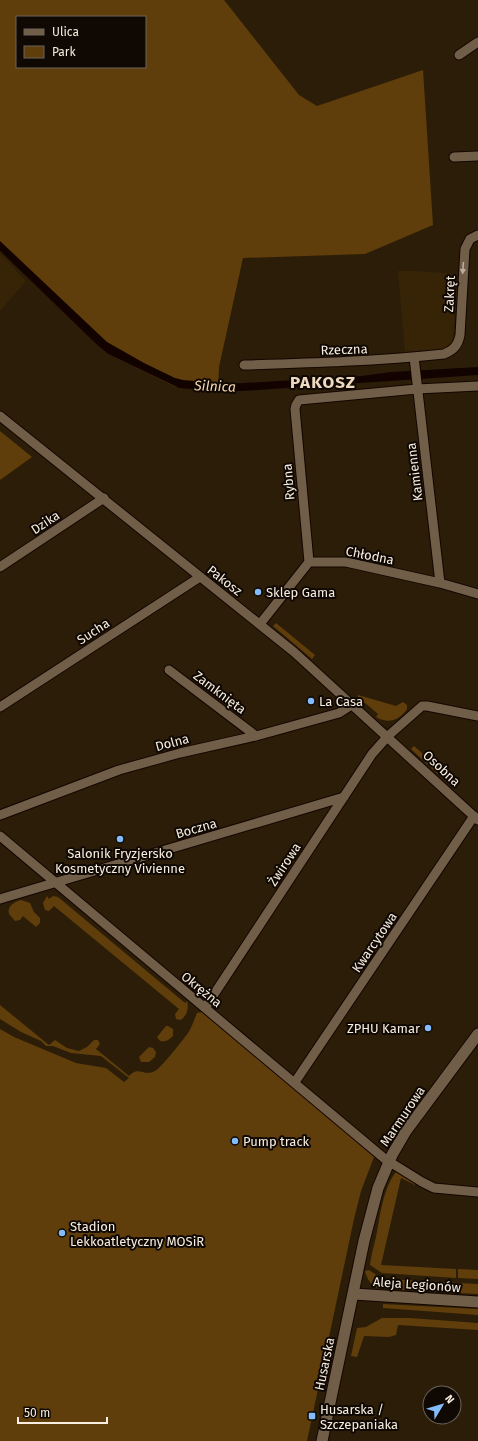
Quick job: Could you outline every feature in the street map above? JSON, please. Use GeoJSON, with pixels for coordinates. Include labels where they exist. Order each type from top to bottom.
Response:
{"type":"FeatureCollection","features":[{"type":"Feature","properties":{"kind":"main road","name":"Marmurowa"},"geometry":{"type":"LineString","coordinates":[[354,1294],[374,1199],[389,1161],[409,1126],[478,1034]]}},
{"type":"Feature","properties":{"kind":"main road","name":"Aleja Legionów"},"geometry":{"type":"LineString","coordinates":[[354,1294],[478,1302]]}},
{"type":"Feature","properties":{"kind":"main road","name":"Husarska"},"geometry":{"type":"LineString","coordinates":[[322,1441],[354,1294]]}},
{"type":"Feature","properties":{"kind":"street"},"geometry":{"type":"LineString","coordinates":[[459,55],[478,42]]}},
{"type":"Feature","properties":{"kind":"street"},"geometry":{"type":"LineString","coordinates":[[454,157],[478,156]]}},
{"type":"Feature","properties":{"kind":"street","name":"Zakręt"},"geometry":{"type":"LineString","coordinates":[[444,354],[454,348],[459,340],[464,249],[470,239],[478,236]]}},
{"type":"Feature","properties":{"kind":"street","name":"Rzeczna"},"geometry":{"type":"LineString","coordinates":[[244,365],[414,362],[444,354]]}},
{"type":"Feature","properties":{"kind":"street","name":"Kamienna"},"geometry":{"type":"LineString","coordinates":[[414,362],[440,583]]}},
{"type":"Feature","properties":{"kind":"street"},"geometry":{"type":"LineString","coordinates":[[417,386],[478,386]]}},
{"type":"Feature","properties":{"kind":"street","name":"Rybna"},"geometry":{"type":"LineString","coordinates":[[309,562],[295,409],[299,400],[417,386]]}},
{"type":"Feature","properties":{"kind":"street","name":"Pakosz"},"geometry":{"type":"LineString","coordinates":[[0,416],[260,624],[300,657],[388,736]]}},
{"type":"Feature","properties":{"kind":"street","name":"Dzika"},"geometry":{"type":"LineString","coordinates":[[0,567],[104,498]]}},
{"type":"Feature","properties":{"kind":"street"},"geometry":{"type":"LineString","coordinates":[[260,624],[309,562]]}},
{"type":"Feature","properties":{"kind":"street","name":"Chłodna"},"geometry":{"type":"LineString","coordinates":[[309,562],[346,562],[440,583],[478,594]]}},
{"type":"Feature","properties":{"kind":"street","name":"Sucha"},"geometry":{"type":"LineString","coordinates":[[0,707],[200,576]]}},
{"type":"Feature","properties":{"kind":"street","name":"Zamknięta"},"geometry":{"type":"LineString","coordinates":[[169,670],[256,736]]}},
{"type":"Feature","properties":{"kind":"street","name":"Dolna"},"geometry":{"type":"LineString","coordinates":[[0,815],[118,770],[180,753],[256,736],[339,713],[353,704]]}},
{"type":"Feature","properties":{"kind":"street"},"geometry":{"type":"LineString","coordinates":[[388,736],[422,706],[478,716]]}},
{"type":"Feature","properties":{"kind":"street","name":"Żwirowa"},"geometry":{"type":"LineString","coordinates":[[205,1008],[372,754],[388,736]]}},
{"type":"Feature","properties":{"kind":"street","name":"Osobna"},"geometry":{"type":"LineString","coordinates":[[388,736],[476,818]]}},
{"type":"Feature","properties":{"kind":"street","name":"Boczna"},"geometry":{"type":"LineString","coordinates":[[0,900],[344,797]]}},
{"type":"Feature","properties":{"kind":"street","name":"Kwarcytowa"},"geometry":{"type":"LineString","coordinates":[[295,1082],[476,818]]}},
{"type":"Feature","properties":{"kind":"street","name":"Okrężna"},"geometry":{"type":"LineString","coordinates":[[0,836],[389,1161],[434,1188],[478,1192]]}},
{"type":"Feature","properties":{"kind":"shaded area"},"geometry":{"type":"Polygon","coordinates":[[[0,253],[26,281],[0,311],[0,253]]]}},
{"type":"Feature","properties":{"kind":"shaded area"},"geometry":{"type":"Polygon","coordinates":[[[398,271],[457,274],[453,343],[445,349],[405,352],[398,271]]]}},
{"type":"Feature","properties":{"kind":"green space"},"geometry":{"type":"Polygon","coordinates":[[[0,0],[224,0],[299,95],[317,106],[423,70],[433,225],[365,254],[243,258],[219,367],[218,391],[176,387],[108,354],[0,251],[0,0]]]}},
{"type":"Feature","properties":{"kind":"green space"},"geometry":{"type":"Polygon","coordinates":[[[0,431],[32,457],[0,480],[0,431]]]}},
{"type":"Feature","properties":{"kind":"green space"},"geometry":{"type":"Polygon","coordinates":[[[276,623],[315,655],[312,659],[273,626],[276,623]]]}},
{"type":"Feature","properties":{"kind":"green space"},"geometry":{"type":"Polygon","coordinates":[[[358,695],[396,706],[403,702],[407,705],[407,709],[397,719],[389,721],[380,719],[376,717],[378,714],[358,697],[358,695]]]}},
{"type":"Feature","properties":{"kind":"green space"},"geometry":{"type":"Polygon","coordinates":[[[414,746],[442,771],[438,774],[411,749],[414,746]]]}},
{"type":"Feature","properties":{"kind":"green space"},"geometry":{"type":"Polygon","coordinates":[[[47,896],[49,899],[53,896],[58,897],[185,1003],[187,1001],[188,1009],[186,1015],[180,1020],[176,1019],[175,1014],[179,1009],[54,906],[49,911],[45,910],[43,903],[47,896]]]}},
{"type":"Feature","properties":{"kind":"green space"},"geometry":{"type":"Polygon","coordinates":[[[21,900],[30,903],[34,912],[40,918],[40,923],[36,927],[23,916],[20,920],[15,921],[9,914],[10,907],[21,900]]]}},
{"type":"Feature","properties":{"kind":"green space"},"geometry":{"type":"Polygon","coordinates":[[[0,1005],[49,1045],[55,1040],[67,1048],[79,1051],[87,1047],[94,1040],[98,1040],[100,1044],[96,1049],[129,1076],[136,1071],[147,1073],[158,1069],[188,1033],[197,1013],[201,1012],[219,1024],[292,1085],[374,1157],[361,1191],[354,1219],[307,1441],[0,1441],[0,1029],[14,1037],[76,1063],[106,1068],[124,1082],[129,1078],[101,1056],[71,1053],[53,1046],[46,1046],[41,1041],[21,1032],[0,1019],[0,1005]]]}},
{"type":"Feature","properties":{"kind":"green space"},"geometry":{"type":"Polygon","coordinates":[[[166,1026],[173,1029],[173,1036],[167,1041],[163,1042],[157,1037],[166,1026]]]}},
{"type":"Feature","properties":{"kind":"green space"},"geometry":{"type":"Polygon","coordinates":[[[149,1047],[153,1048],[156,1052],[155,1057],[149,1062],[141,1062],[139,1057],[149,1047]]]}},
{"type":"Feature","properties":{"kind":"green space"},"geometry":{"type":"Polygon","coordinates":[[[396,1172],[399,1172],[415,1182],[415,1185],[401,1178],[381,1265],[456,1269],[456,1278],[382,1273],[370,1265],[385,1194],[396,1172]]]}},
{"type":"Feature","properties":{"kind":"green space"},"geometry":{"type":"Polygon","coordinates":[[[458,1269],[478,1270],[478,1279],[458,1278],[458,1269]]]}},
{"type":"Feature","properties":{"kind":"green space"},"geometry":{"type":"Polygon","coordinates":[[[369,1270],[381,1278],[380,1289],[374,1286],[368,1279],[365,1271],[369,1270]]]}},
{"type":"Feature","properties":{"kind":"green space"},"geometry":{"type":"Polygon","coordinates":[[[386,1279],[478,1284],[478,1294],[385,1289],[386,1279]]]}},
{"type":"Feature","properties":{"kind":"green space"},"geometry":{"type":"Polygon","coordinates":[[[383,1304],[478,1309],[478,1315],[383,1308],[383,1304]]]}},
{"type":"Feature","properties":{"kind":"green space"},"geometry":{"type":"Polygon","coordinates":[[[382,1318],[410,1318],[478,1323],[478,1330],[398,1325],[396,1335],[389,1337],[364,1336],[357,1357],[351,1356],[357,1328],[366,1327],[382,1318]]]}},
{"type":"Feature","properties":{"kind":"water","name":"Silnica"},"geometry":{"type":"Polygon","coordinates":[[[0,241],[107,342],[144,363],[175,378],[227,384],[478,367],[478,375],[242,391],[179,388],[108,354],[0,251],[0,241]]]}},
{"type":"Feature","properties":{"kind":"place","name":"Sklep Gama"},"geometry":{"type":"Point","coordinates":[258,592]}},
{"type":"Feature","properties":{"kind":"place","name":"La Casa"},"geometry":{"type":"Point","coordinates":[311,701]}},
{"type":"Feature","properties":{"kind":"place","name":"Salonik Fryzjersko Kosmetyczny Vivienne"},"geometry":{"type":"Point","coordinates":[120,839]}},
{"type":"Feature","properties":{"kind":"place","name":"ZPHU Kamar"},"geometry":{"type":"Point","coordinates":[428,1028]}},
{"type":"Feature","properties":{"kind":"place","name":"Pump track"},"geometry":{"type":"Point","coordinates":[235,1141]}},
{"type":"Feature","properties":{"kind":"place","name":"Stadion Lekkoatletyczny MOSiR"},"geometry":{"type":"Point","coordinates":[62,1233]}},
{"type":"Feature","properties":{"kind":"place","name":"Husarska / Szczepaniaka"},"geometry":{"type":"Point","coordinates":[312,1416]}},
{"type":"Feature","properties":{"kind":"district","name":"PAKOSZ"},"geometry":{"type":"Point","coordinates":[323,382]}}]}
